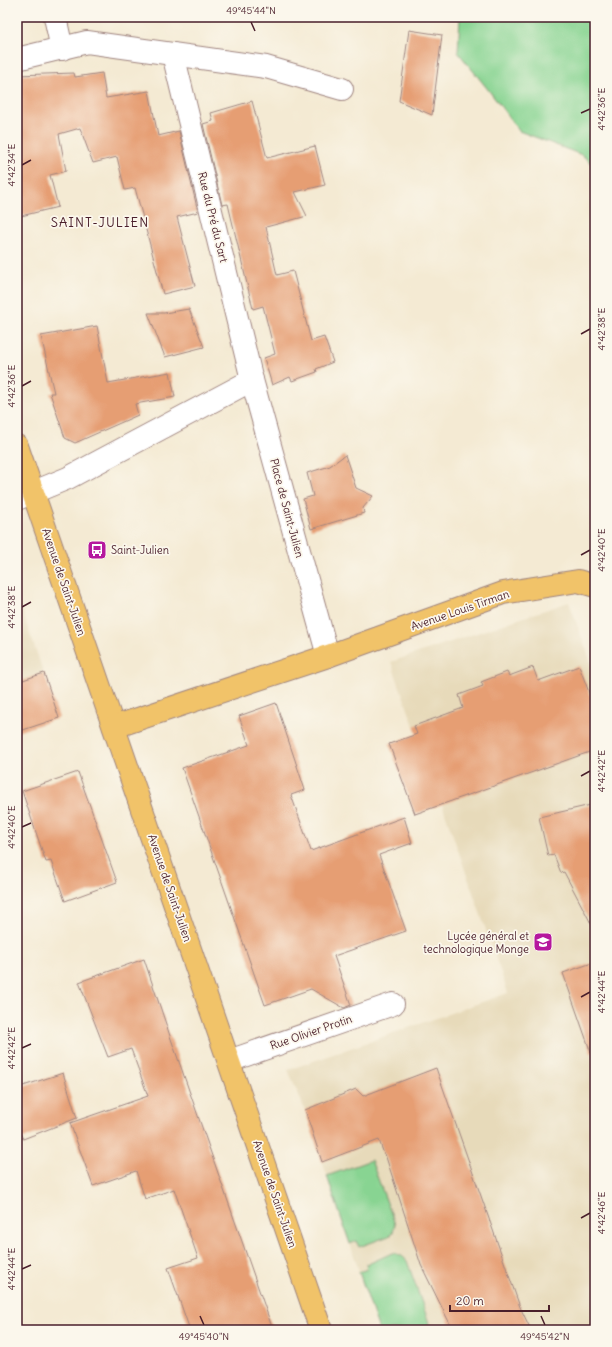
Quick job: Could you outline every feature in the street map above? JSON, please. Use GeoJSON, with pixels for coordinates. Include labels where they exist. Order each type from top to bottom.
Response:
{"type":"FeatureCollection","features":[{"type":"Feature","properties":{"kind":"main road","name":"Avenue de Saint-Julien"},"geometry":{"type":"LineString","coordinates":[[17,446],[25,496],[114,727],[321,1330]]}},
{"type":"Feature","properties":{"kind":"main road","name":"Avenue Louis Tirman"},"geometry":{"type":"LineString","coordinates":[[328,656],[503,593],[578,581],[595,586]]}},
{"type":"Feature","properties":{"kind":"main road"},"geometry":{"type":"LineString","coordinates":[[114,727],[328,656]]}},
{"type":"Feature","properties":{"kind":"street"},"geometry":{"type":"LineString","coordinates":[[55,17],[62,49]]}},
{"type":"Feature","properties":{"kind":"street"},"geometry":{"type":"LineString","coordinates":[[17,60],[87,42],[266,67],[342,89]]}},
{"type":"Feature","properties":{"kind":"street","name":"Rue du Pré du Sart"},"geometry":{"type":"LineString","coordinates":[[173,54],[252,380]]}},
{"type":"Feature","properties":{"kind":"street"},"geometry":{"type":"LineString","coordinates":[[25,496],[68,478],[252,380]]}},
{"type":"Feature","properties":{"kind":"street","name":"Place de Saint-Julien"},"geometry":{"type":"LineString","coordinates":[[252,380],[328,656]]}},
{"type":"Feature","properties":{"kind":"street","name":"Rue Olivier Protin"},"geometry":{"type":"LineString","coordinates":[[229,1060],[394,1004]]}},
{"type":"Feature","properties":{"kind":"shaded area"},"geometry":{"type":"Polygon","coordinates":[[[17,596],[59,718],[17,732],[17,596]]]}},
{"type":"Feature","properties":{"kind":"shaded area","name":"Lycée général et technologique Monge"},"geometry":{"type":"Polygon","coordinates":[[[569,602],[595,674],[595,1330],[379,1330],[305,1110],[288,1070],[508,993],[391,662],[569,602]]]}},
{"type":"Feature","properties":{"kind":"green space"},"geometry":{"type":"Polygon","coordinates":[[[460,17],[595,17],[595,166],[582,155],[519,131],[458,52],[460,17]]]}},
{"type":"Feature","properties":{"kind":"green space"},"geometry":{"type":"Polygon","coordinates":[[[371,1160],[395,1224],[393,1232],[389,1236],[359,1247],[356,1241],[350,1244],[327,1176],[371,1160]]]}},
{"type":"Feature","properties":{"kind":"green space"},"geometry":{"type":"Polygon","coordinates":[[[392,1253],[401,1256],[407,1261],[429,1323],[428,1326],[417,1330],[379,1330],[359,1272],[367,1269],[366,1265],[392,1253]]]}},
{"type":"Feature","properties":{"kind":"building"},"geometry":{"type":"Polygon","coordinates":[[[409,30],[442,35],[432,115],[399,101],[409,30]]]}},
{"type":"Feature","properties":{"kind":"building"},"geometry":{"type":"Polygon","coordinates":[[[74,73],[75,77],[102,73],[106,98],[149,91],[158,136],[179,131],[198,212],[177,217],[195,286],[163,294],[135,188],[125,190],[117,157],[93,163],[80,128],[59,134],[66,171],[50,175],[58,207],[17,217],[17,75],[74,73]]]}},
{"type":"Feature","properties":{"kind":"building"},"geometry":{"type":"Polygon","coordinates":[[[252,101],[267,158],[315,146],[325,185],[295,192],[307,216],[266,227],[277,275],[293,271],[311,341],[324,337],[333,362],[316,369],[317,372],[292,381],[290,377],[272,385],[264,358],[275,354],[263,306],[253,309],[228,204],[222,205],[203,124],[213,121],[211,113],[252,101]]]}},
{"type":"Feature","properties":{"kind":"building"},"geometry":{"type":"Polygon","coordinates":[[[189,309],[204,347],[165,357],[148,313],[164,313],[189,309]]]}},
{"type":"Feature","properties":{"kind":"building"},"geometry":{"type":"Polygon","coordinates":[[[97,326],[108,383],[170,372],[175,397],[135,404],[138,415],[75,443],[65,438],[50,393],[54,393],[41,336],[97,326]]]}},
{"type":"Feature","properties":{"kind":"building"},"geometry":{"type":"Polygon","coordinates":[[[345,455],[356,488],[373,496],[363,508],[364,513],[311,529],[303,499],[313,496],[307,473],[330,466],[345,455]]]}},
{"type":"Feature","properties":{"kind":"building"},"geometry":{"type":"Polygon","coordinates":[[[579,666],[595,708],[595,750],[415,814],[389,744],[417,734],[414,726],[463,708],[459,695],[483,686],[481,682],[507,672],[509,676],[533,667],[538,681],[579,666]]]}},
{"type":"Feature","properties":{"kind":"building"},"geometry":{"type":"Polygon","coordinates":[[[44,673],[59,718],[17,732],[17,682],[44,673]]]}},
{"type":"Feature","properties":{"kind":"building"},"geometry":{"type":"Polygon","coordinates":[[[276,703],[305,790],[291,795],[311,851],[404,817],[412,843],[379,855],[406,931],[334,956],[351,1005],[344,1008],[311,989],[265,1005],[182,768],[249,745],[239,716],[276,703]]]}},
{"type":"Feature","properties":{"kind":"building"},"geometry":{"type":"Polygon","coordinates":[[[78,772],[117,882],[65,901],[51,861],[46,862],[22,791],[78,772]]]}},
{"type":"Feature","properties":{"kind":"building"},"geometry":{"type":"Polygon","coordinates":[[[595,804],[595,931],[564,872],[561,873],[554,855],[548,856],[539,817],[595,804]]]}},
{"type":"Feature","properties":{"kind":"building"},"geometry":{"type":"Polygon","coordinates":[[[144,959],[273,1330],[190,1330],[168,1268],[198,1258],[174,1189],[145,1199],[136,1171],[93,1186],[70,1123],[148,1096],[131,1049],[108,1057],[79,982],[144,959]]]}},
{"type":"Feature","properties":{"kind":"building"},"geometry":{"type":"Polygon","coordinates":[[[595,962],[595,1053],[591,1053],[563,973],[595,962]]]}},
{"type":"Feature","properties":{"kind":"building"},"geometry":{"type":"Polygon","coordinates":[[[436,1068],[520,1307],[531,1330],[453,1330],[421,1265],[385,1154],[379,1140],[322,1162],[305,1110],[356,1089],[363,1096],[436,1068]]]}},
{"type":"Feature","properties":{"kind":"building"},"geometry":{"type":"Polygon","coordinates":[[[63,1073],[77,1118],[23,1139],[17,1126],[17,1088],[63,1073]]]}},
{"type":"Feature","properties":{"kind":"place","name":"Saint-Julien"},"geometry":{"type":"Point","coordinates":[97,550]}},
{"type":"Feature","properties":{"kind":"place","name":"Lycée général et technologique Monge"},"geometry":{"type":"Point","coordinates":[543,942]}},
{"type":"Feature","properties":{"kind":"district","name":"SAINT-JULIEN"},"geometry":{"type":"Point","coordinates":[100,222]}}]}
